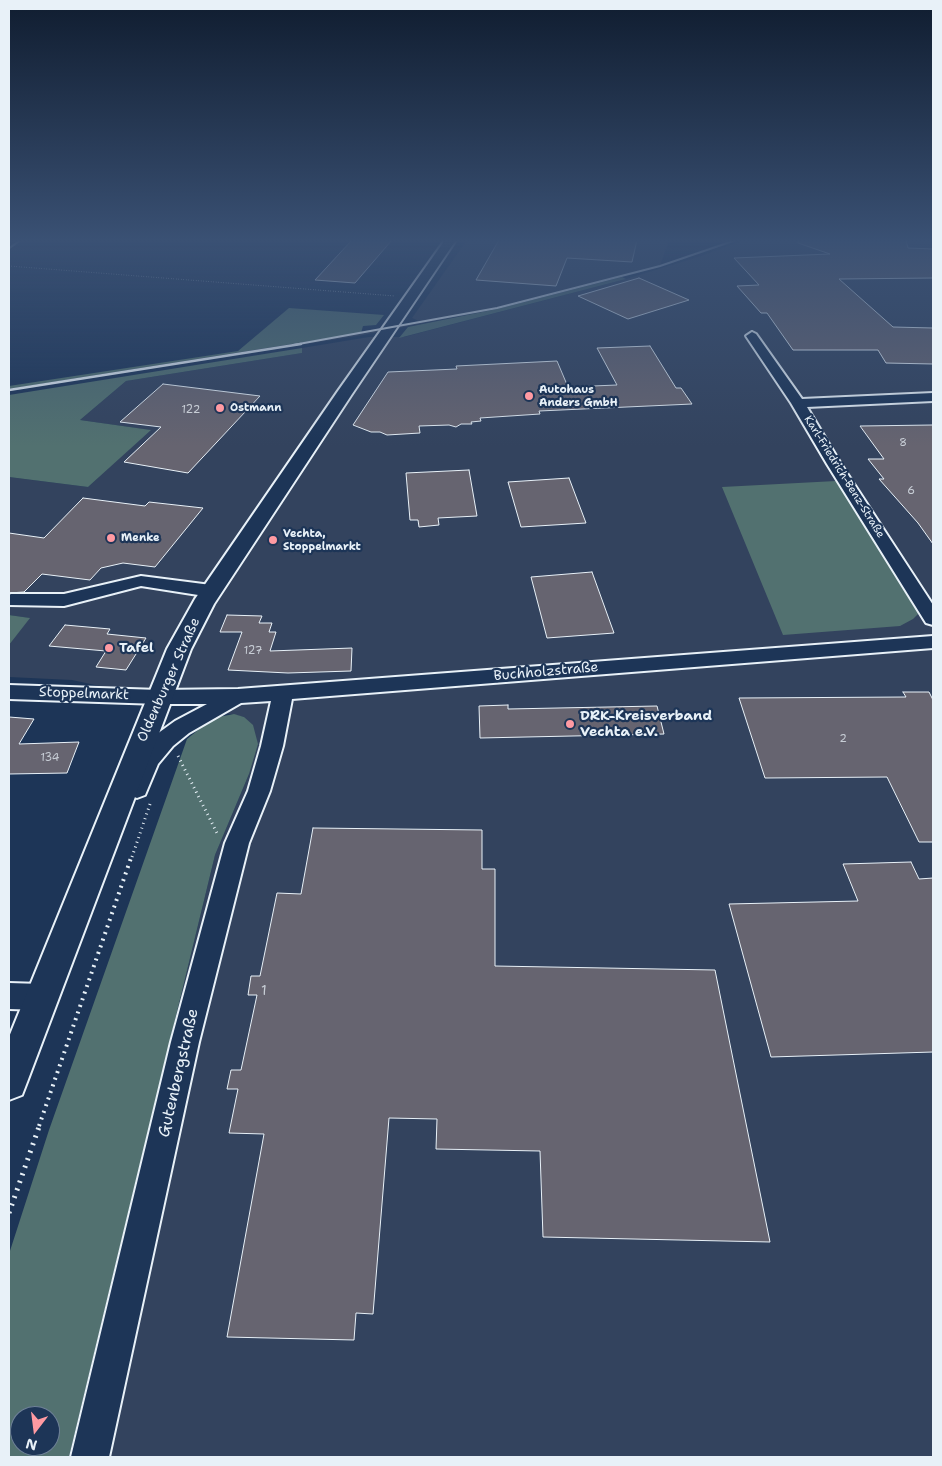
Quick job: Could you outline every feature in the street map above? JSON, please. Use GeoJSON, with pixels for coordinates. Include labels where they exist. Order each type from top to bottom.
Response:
{"type":"FeatureCollection","features":[{"type":"Feature","properties":{"kind":"main road","name":"Oldenburger Straße"},"geometry":{"type":"LineString","coordinates":[[9,1082],[25,997],[60,947],[179,649],[211,591],[403,308]]}},
{"type":"Feature","properties":{"kind":"street","name":"Karl-Friedrich-Benz-Straße"},"geometry":{"type":"LineString","coordinates":[[752,336],[798,403],[834,464],[933,619]]}},
{"type":"Feature","properties":{"kind":"street"},"geometry":{"type":"LineString","coordinates":[[798,403],[933,397]]}},
{"type":"Feature","properties":{"kind":"street"},"geometry":{"type":"LineString","coordinates":[[11,600],[64,600],[141,580],[211,591]]}},
{"type":"Feature","properties":{"kind":"street","name":"Buchholzstraße"},"geometry":{"type":"LineString","coordinates":[[159,697],[238,696],[283,693],[933,642]]}},
{"type":"Feature","properties":{"kind":"street","name":"Stoppelmarkt"},"geometry":{"type":"LineString","coordinates":[[9,692],[159,697]]}},
{"type":"Feature","properties":{"kind":"street","name":"Gutenbergstraße"},"geometry":{"type":"LineString","coordinates":[[90,1457],[185,1042],[237,844],[259,791],[272,746],[283,693]]}},
{"type":"Feature","properties":{"kind":"street"},"geometry":{"type":"LineString","coordinates":[[60,947],[107,859],[149,760],[165,740],[182,727],[238,696]]}},
{"type":"Feature","properties":{"kind":"path"},"geometry":{"type":"LineString","coordinates":[[175,749],[220,838],[237,844]]}},
{"type":"Feature","properties":{"kind":"shaded area"},"geometry":{"type":"Polygon","coordinates":[[[419,308],[499,308],[363,335],[9,391],[9,389],[421,322],[412,318],[419,308]]]}},
{"type":"Feature","properties":{"kind":"shaded area"},"geometry":{"type":"Polygon","coordinates":[[[513,308],[933,308],[933,1457],[69,1457],[215,855],[249,774],[244,717],[72,680],[9,677],[9,645],[29,618],[9,615],[9,477],[88,487],[150,430],[80,420],[126,381],[302,353],[302,348],[369,337],[404,337],[513,308]]]}},
{"type":"Feature","properties":{"kind":"green space"},"geometry":{"type":"Polygon","coordinates":[[[289,308],[384,315],[376,325],[363,326],[361,333],[9,389],[9,386],[238,351],[289,308]]]}},
{"type":"Feature","properties":{"kind":"green space"},"geometry":{"type":"Polygon","coordinates":[[[513,308],[399,338],[408,327],[497,309],[513,308]]]}},
{"type":"Feature","properties":{"kind":"green space"},"geometry":{"type":"Polygon","coordinates":[[[302,348],[302,353],[126,381],[80,420],[151,430],[88,487],[9,477],[9,395],[302,348]]]}},
{"type":"Feature","properties":{"kind":"green space"},"geometry":{"type":"Polygon","coordinates":[[[836,481],[919,613],[913,619],[900,626],[783,635],[722,487],[836,481]]]}},
{"type":"Feature","properties":{"kind":"green space"},"geometry":{"type":"Polygon","coordinates":[[[9,615],[30,618],[9,645],[9,615]]]}},
{"type":"Feature","properties":{"kind":"green space"},"geometry":{"type":"Polygon","coordinates":[[[234,714],[244,717],[253,725],[258,744],[249,774],[215,855],[69,1457],[9,1457],[9,1254],[49,1130],[187,739],[213,718],[234,714]]]}},
{"type":"Feature","properties":{"kind":"building"},"geometry":{"type":"Polygon","coordinates":[[[605,308],[662,308],[628,319],[605,308]]]}},
{"type":"Feature","properties":{"kind":"building"},"geometry":{"type":"Polygon","coordinates":[[[757,308],[872,308],[893,327],[933,328],[933,364],[886,363],[878,350],[793,350],[767,313],[761,313],[757,308]]]}},
{"type":"Feature","properties":{"kind":"building","name":"Autohaus Anders GmbH"},"geometry":{"type":"Polygon","coordinates":[[[650,346],[676,388],[681,388],[692,404],[539,411],[540,414],[480,418],[481,421],[471,422],[472,424],[461,424],[456,427],[449,425],[419,426],[420,433],[387,435],[380,432],[371,432],[353,425],[388,372],[457,369],[456,366],[557,361],[568,387],[617,385],[597,348],[650,346]]]}},
{"type":"Feature","properties":{"kind":"building"},"geometry":{"type":"Polygon","coordinates":[[[163,384],[260,396],[188,473],[124,462],[161,427],[120,422],[163,384]]]}},
{"type":"Feature","properties":{"kind":"building"},"geometry":{"type":"Polygon","coordinates":[[[933,425],[933,544],[918,523],[879,479],[884,479],[868,459],[884,459],[860,426],[933,425]]]}},
{"type":"Feature","properties":{"kind":"building"},"geometry":{"type":"Polygon","coordinates":[[[469,470],[477,516],[438,518],[439,525],[419,527],[418,520],[410,520],[406,473],[469,470]]]}},
{"type":"Feature","properties":{"kind":"building"},"geometry":{"type":"Polygon","coordinates":[[[569,478],[586,523],[521,527],[508,482],[569,478]]]}},
{"type":"Feature","properties":{"kind":"building","name":"Menke"},"geometry":{"type":"Polygon","coordinates":[[[83,498],[145,506],[149,502],[203,508],[155,567],[123,563],[101,568],[90,580],[42,574],[24,592],[9,593],[9,533],[44,538],[83,498]]]}},
{"type":"Feature","properties":{"kind":"building"},"geometry":{"type":"Polygon","coordinates":[[[592,572],[614,633],[547,638],[531,577],[592,572]]]}},
{"type":"Feature","properties":{"kind":"building"},"geometry":{"type":"Polygon","coordinates":[[[227,615],[262,616],[259,623],[272,623],[269,632],[276,632],[270,651],[352,648],[351,671],[288,673],[228,670],[242,632],[220,632],[227,615]]]}},
{"type":"Feature","properties":{"kind":"building","name":"Tafel"},"geometry":{"type":"Polygon","coordinates":[[[65,625],[110,629],[107,634],[146,638],[126,670],[96,667],[106,651],[49,646],[65,625]]]}},
{"type":"Feature","properties":{"kind":"building"},"geometry":{"type":"Polygon","coordinates":[[[903,692],[929,692],[933,700],[933,842],[919,842],[887,777],[765,778],[739,698],[906,697],[903,692]]]}},
{"type":"Feature","properties":{"kind":"building","name":"DRK-Kreisverband Vechta e.V."},"geometry":{"type":"Polygon","coordinates":[[[508,705],[508,709],[657,706],[664,734],[480,738],[479,706],[508,705]]]}},
{"type":"Feature","properties":{"kind":"building"},"geometry":{"type":"Polygon","coordinates":[[[9,717],[34,719],[19,744],[79,742],[67,773],[9,774],[9,717]]]}},
{"type":"Feature","properties":{"kind":"building"},"geometry":{"type":"Polygon","coordinates":[[[313,828],[482,830],[482,869],[495,869],[495,966],[715,970],[770,1242],[543,1237],[540,1151],[436,1149],[437,1119],[389,1118],[373,1314],[356,1313],[354,1340],[227,1337],[264,1134],[229,1133],[238,1089],[227,1089],[231,1070],[241,1070],[257,995],[248,995],[251,976],[260,976],[277,893],[301,894],[313,828]]]}},
{"type":"Feature","properties":{"kind":"building"},"geometry":{"type":"Polygon","coordinates":[[[911,862],[919,879],[933,878],[933,1052],[771,1057],[729,904],[858,901],[843,864],[911,862]]]}},
{"type":"Feature","properties":{"kind":"railway"},"geometry":{"type":"LineString","coordinates":[[293,345],[495,308]]}},
{"type":"Feature","properties":{"kind":"railway"},"geometry":{"type":"LineString","coordinates":[[9,390],[301,344]]}},
{"type":"Feature","properties":{"kind":"place","name":"Autohaus Anders GmbH"},"geometry":{"type":"Point","coordinates":[529,396]}},
{"type":"Feature","properties":{"kind":"place","name":"Ostmann"},"geometry":{"type":"Point","coordinates":[220,408]}},
{"type":"Feature","properties":{"kind":"place","name":"Menke"},"geometry":{"type":"Point","coordinates":[111,538]}},
{"type":"Feature","properties":{"kind":"place","name":"Vechta, Stoppelmarkt"},"geometry":{"type":"Point","coordinates":[273,540]}},
{"type":"Feature","properties":{"kind":"place","name":"Tafel"},"geometry":{"type":"Point","coordinates":[109,648]}},
{"type":"Feature","properties":{"kind":"place","name":"DRK-Kreisverband Vechta e.V."},"geometry":{"type":"Point","coordinates":[570,724]}}]}
